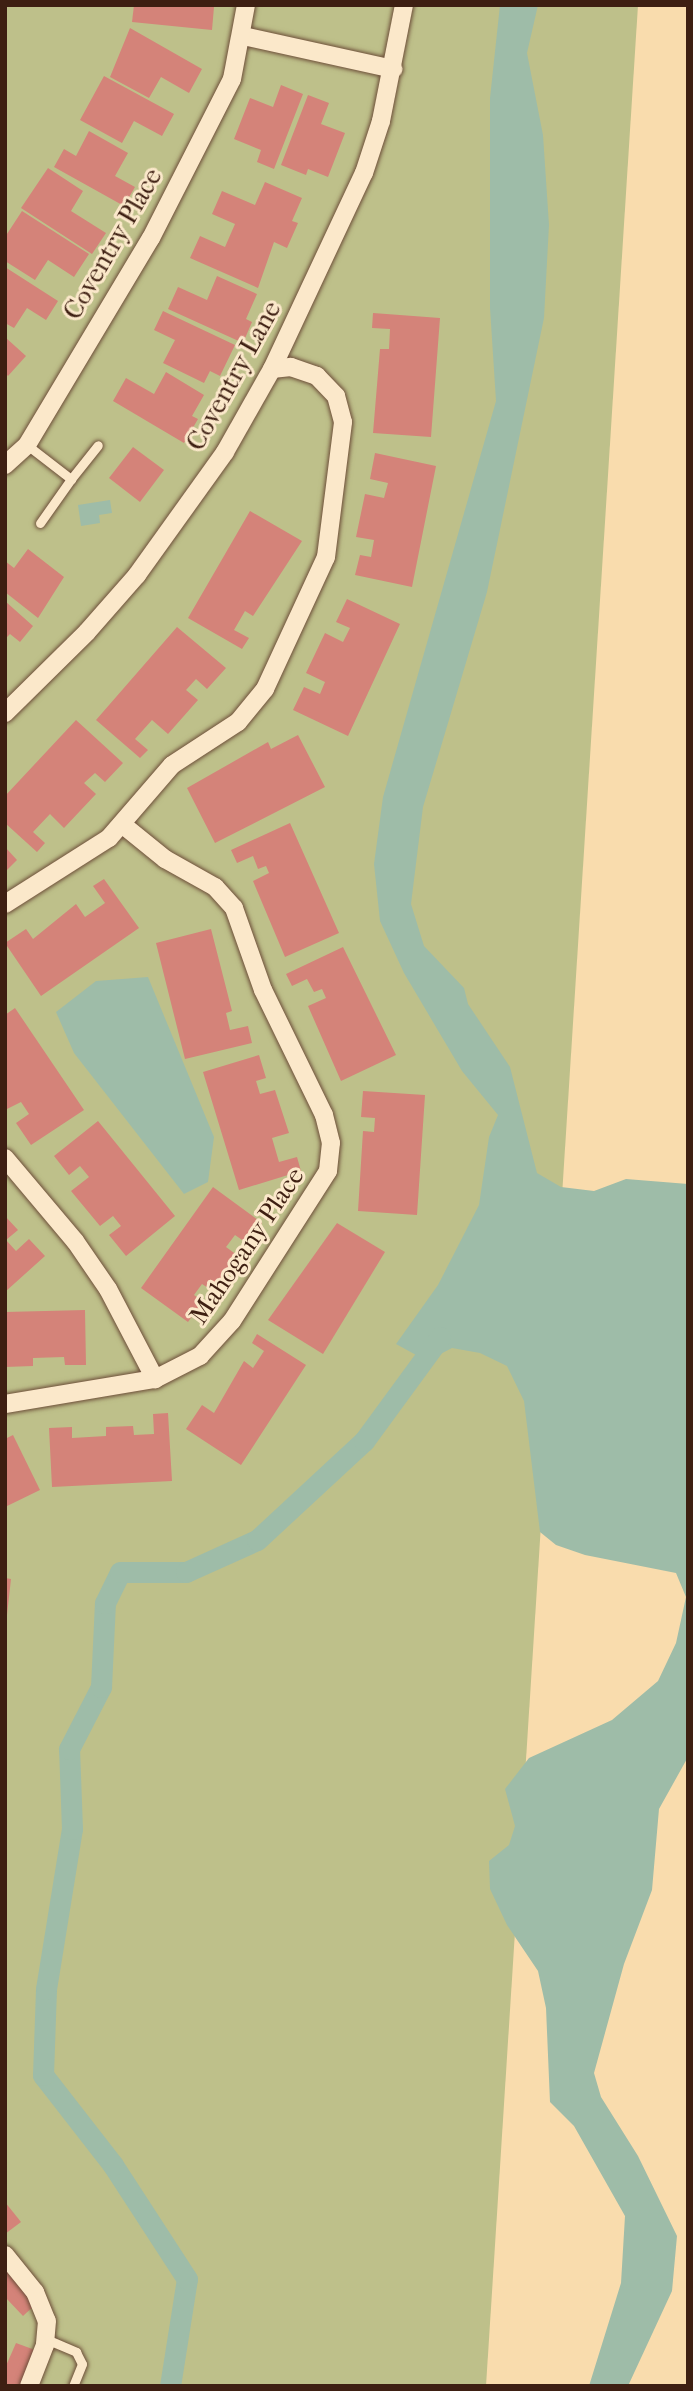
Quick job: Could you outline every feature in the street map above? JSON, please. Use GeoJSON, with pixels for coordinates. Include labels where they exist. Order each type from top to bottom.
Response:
{"type":"FeatureCollection","features":[{"type":"Feature","properties":{"kind":"street","name":"Coventry Place"},"geometry":{"type":"LineString","coordinates":[[5,465],[27,445],[151,237],[232,79],[243,36],[246,5]]}},
{"type":"Feature","properties":{"kind":"street","name":"Coventry Lane"},"geometry":{"type":"LineString","coordinates":[[5,713],[87,632],[137,575],[225,452],[272,369],[365,173],[393,69],[404,5]]}},
{"type":"Feature","properties":{"kind":"street"},"geometry":{"type":"LineString","coordinates":[[243,36],[393,69]]}},
{"type":"Feature","properties":{"kind":"street"},"geometry":{"type":"LineString","coordinates":[[5,904],[84,857],[123,825],[172,765],[238,722],[258,701],[321,572],[343,422],[341,409],[328,385],[317,376],[291,367],[272,369]]}},
{"type":"Feature","properties":{"kind":"street","name":"Mahogany Place"},"geometry":{"type":"LineString","coordinates":[[5,1404],[155,1379],[200,1356],[227,1327],[318,1192],[328,1171],[331,1143],[324,1115],[263,990],[233,908],[215,887],[165,859],[123,825]]}},
{"type":"Feature","properties":{"kind":"street"},"geometry":{"type":"LineString","coordinates":[[5,1158],[75,1241],[108,1289],[155,1379]]}},
{"type":"Feature","properties":{"kind":"street"},"geometry":{"type":"LineString","coordinates":[[5,2255],[40,2302],[47,2321],[46,2339],[29,2386]]}},
{"type":"Feature","properties":{"kind":"lane"},"geometry":{"type":"LineString","coordinates":[[27,445],[71,479]]}},
{"type":"Feature","properties":{"kind":"lane"},"geometry":{"type":"LineString","coordinates":[[40,523],[98,445]]}},
{"type":"Feature","properties":{"kind":"lane"},"geometry":{"type":"LineString","coordinates":[[46,2339],[76,2352],[82,2364],[73,2386]]}},
{"type":"Feature","properties":{"kind":"green space"},"geometry":{"type":"Polygon","coordinates":[[[5,5],[638,5],[486,2386],[5,2386],[5,5]]]}},
{"type":"Feature","properties":{"kind":"shaded area"},"geometry":{"type":"Polygon","coordinates":[[[500,5],[538,5],[527,53],[543,135],[549,225],[544,318],[487,592],[423,807],[411,904],[424,946],[464,988],[468,1004],[510,1067],[537,1173],[561,1187],[594,1191],[626,1179],[688,1184],[688,1757],[659,1809],[652,1890],[624,1964],[594,2073],[601,2097],[638,2156],[677,2236],[672,2291],[628,2386],[589,2386],[621,2283],[625,2216],[574,2126],[550,2102],[546,2008],[538,1971],[507,1925],[490,1889],[489,1861],[509,1845],[515,1826],[505,1789],[529,1758],[612,1720],[658,1681],[676,1643],[686,1597],[676,1573],[585,1555],[556,1545],[540,1532],[524,1401],[507,1366],[480,1353],[452,1348],[427,1361],[396,1344],[438,1285],[479,1205],[489,1137],[498,1115],[462,1071],[404,973],[380,921],[374,864],[383,797],[496,401],[490,308],[490,98],[500,5]]]}},
{"type":"Feature","properties":{"kind":"shaded area"},"geometry":{"type":"Polygon","coordinates":[[[110,500],[112,513],[99,515],[100,523],[81,526],[78,505],[110,500]]]}},
{"type":"Feature","properties":{"kind":"shaded area"},"geometry":{"type":"Polygon","coordinates":[[[148,977],[214,1137],[208,1182],[184,1194],[74,1053],[56,1012],[96,981],[148,977]]]}},
{"type":"Feature","properties":{"kind":"building"},"geometry":{"type":"Polygon","coordinates":[[[134,5],[214,7],[212,30],[132,22],[134,5]]]}},
{"type":"Feature","properties":{"kind":"building"},"geometry":{"type":"Polygon","coordinates":[[[130,28],[202,69],[189,93],[161,77],[149,98],[110,77],[130,28]]]}},
{"type":"Feature","properties":{"kind":"building"},"geometry":{"type":"Polygon","coordinates":[[[104,76],[174,114],[162,136],[134,121],[122,143],[80,120],[104,76]]]}},
{"type":"Feature","properties":{"kind":"building"},"geometry":{"type":"Polygon","coordinates":[[[281,85],[303,94],[274,169],[257,162],[261,150],[234,139],[250,98],[273,107],[281,85]]]}},
{"type":"Feature","properties":{"kind":"building"},"geometry":{"type":"Polygon","coordinates":[[[308,95],[329,103],[321,124],[345,133],[328,177],[308,169],[306,175],[281,165],[308,95]]]}},
{"type":"Feature","properties":{"kind":"building"},"geometry":{"type":"Polygon","coordinates":[[[89,131],[128,153],[115,176],[135,187],[124,206],[54,167],[64,149],[76,156],[89,131]]]}},
{"type":"Feature","properties":{"kind":"building"},"geometry":{"type":"Polygon","coordinates":[[[48,168],[83,191],[71,211],[106,233],[92,254],[21,208],[48,168]]]}},
{"type":"Feature","properties":{"kind":"building"},"geometry":{"type":"Polygon","coordinates":[[[265,182],[302,198],[292,221],[298,223],[287,248],[274,242],[258,288],[190,258],[200,236],[225,247],[235,224],[212,214],[222,191],[255,205],[265,182]]]}},
{"type":"Feature","properties":{"kind":"building"},"geometry":{"type":"Polygon","coordinates":[[[22,211],[89,254],[74,277],[48,260],[35,280],[5,261],[5,237],[22,211]]]}},
{"type":"Feature","properties":{"kind":"building"},"geometry":{"type":"Polygon","coordinates":[[[5,267],[58,301],[46,320],[27,308],[14,328],[5,323],[5,267]]]}},
{"type":"Feature","properties":{"kind":"building"},"geometry":{"type":"Polygon","coordinates":[[[217,276],[257,294],[246,319],[252,322],[243,343],[168,309],[178,287],[207,300],[217,276]]]}},
{"type":"Feature","properties":{"kind":"building"},"geometry":{"type":"Polygon","coordinates":[[[163,311],[235,345],[220,376],[210,371],[204,383],[163,363],[175,340],[154,330],[163,311]]]}},
{"type":"Feature","properties":{"kind":"building"},"geometry":{"type":"Polygon","coordinates":[[[373,313],[440,318],[431,437],[373,433],[380,349],[389,349],[390,329],[372,328],[373,313]]]}},
{"type":"Feature","properties":{"kind":"building"},"geometry":{"type":"Polygon","coordinates":[[[5,337],[26,356],[8,376],[5,373],[5,337]]]}},
{"type":"Feature","properties":{"kind":"building"},"geometry":{"type":"Polygon","coordinates":[[[166,372],[204,395],[192,416],[198,419],[184,443],[113,401],[126,378],[154,394],[166,372]]]}},
{"type":"Feature","properties":{"kind":"building"},"geometry":{"type":"Polygon","coordinates":[[[133,447],[164,470],[140,502],[109,478],[133,447]]]}},
{"type":"Feature","properties":{"kind":"building"},"geometry":{"type":"Polygon","coordinates":[[[375,453],[436,466],[412,587],[355,575],[360,555],[371,557],[374,540],[356,537],[365,494],[384,498],[388,483],[370,479],[375,453]]]}},
{"type":"Feature","properties":{"kind":"building"},"geometry":{"type":"Polygon","coordinates":[[[250,511],[302,541],[253,616],[245,611],[234,630],[249,638],[242,649],[188,618],[250,511]]]}},
{"type":"Feature","properties":{"kind":"building"},"geometry":{"type":"Polygon","coordinates":[[[28,549],[64,577],[38,618],[5,592],[5,561],[14,568],[28,549]]]}},
{"type":"Feature","properties":{"kind":"building"},"geometry":{"type":"Polygon","coordinates":[[[347,599],[400,624],[348,736],[293,710],[304,687],[320,694],[325,682],[306,673],[325,633],[343,642],[350,628],[336,622],[347,599]]]}},
{"type":"Feature","properties":{"kind":"building"},"geometry":{"type":"Polygon","coordinates":[[[5,601],[33,626],[20,642],[10,634],[5,639],[5,601]]]}},
{"type":"Feature","properties":{"kind":"building"},"geometry":{"type":"Polygon","coordinates":[[[177,627],[226,668],[207,689],[196,679],[186,690],[198,700],[168,734],[152,720],[135,739],[148,750],[140,758],[96,720],[177,627]]]}},
{"type":"Feature","properties":{"kind":"building"},"geometry":{"type":"Polygon","coordinates":[[[76,720],[123,763],[105,782],[95,773],[84,783],[96,794],[64,828],[50,814],[33,832],[45,843],[37,852],[5,823],[5,796],[76,720]]]}},
{"type":"Feature","properties":{"kind":"building"},"geometry":{"type":"Polygon","coordinates":[[[298,735],[325,787],[215,843],[187,788],[268,742],[271,749],[298,735]]]}},
{"type":"Feature","properties":{"kind":"building"},"geometry":{"type":"Polygon","coordinates":[[[290,823],[339,933],[285,957],[253,881],[269,873],[266,866],[258,869],[253,856],[237,863],[231,850],[290,823]]]}},
{"type":"Feature","properties":{"kind":"building"},"geometry":{"type":"Polygon","coordinates":[[[5,847],[17,860],[5,872],[5,847]]]}},
{"type":"Feature","properties":{"kind":"building"},"geometry":{"type":"Polygon","coordinates":[[[104,879],[139,928],[41,996],[5,943],[26,929],[33,939],[76,904],[85,917],[105,903],[93,886],[104,879]]]}},
{"type":"Feature","properties":{"kind":"building"},"geometry":{"type":"Polygon","coordinates":[[[211,929],[232,1011],[226,1013],[230,1030],[248,1026],[252,1043],[185,1059],[156,943],[211,929]]]}},
{"type":"Feature","properties":{"kind":"building"},"geometry":{"type":"Polygon","coordinates":[[[343,947],[396,1055],[341,1081],[308,1006],[326,998],[322,989],[314,992],[307,979],[292,986],[286,974],[343,947]]]}},
{"type":"Feature","properties":{"kind":"building"},"geometry":{"type":"Polygon","coordinates":[[[15,1008],[84,1110],[31,1145],[16,1123],[29,1114],[21,1102],[5,1110],[5,1015],[15,1008]]]}},
{"type":"Feature","properties":{"kind":"building"},"geometry":{"type":"Polygon","coordinates":[[[259,1055],[266,1078],[256,1081],[260,1094],[275,1090],[289,1133],[272,1138],[279,1162],[297,1157],[301,1171],[239,1190],[203,1072],[259,1055]]]}},
{"type":"Feature","properties":{"kind":"building"},"geometry":{"type":"Polygon","coordinates":[[[363,1091],[425,1095],[417,1215],[358,1211],[363,1131],[374,1132],[375,1118],[361,1117],[363,1091]]]}},
{"type":"Feature","properties":{"kind":"building"},"geometry":{"type":"Polygon","coordinates":[[[98,1121],[175,1216],[126,1256],[109,1235],[121,1226],[113,1216],[100,1226],[71,1191],[89,1177],[80,1166],[69,1175],[54,1156],[98,1121]]]}},
{"type":"Feature","properties":{"kind":"building"},"geometry":{"type":"Polygon","coordinates":[[[213,1187],[262,1223],[248,1244],[235,1235],[226,1247],[241,1258],[216,1293],[202,1284],[194,1295],[203,1301],[188,1322],[141,1288],[213,1187]]]}},
{"type":"Feature","properties":{"kind":"building"},"geometry":{"type":"Polygon","coordinates":[[[5,1216],[18,1230],[6,1240],[16,1251],[29,1239],[45,1256],[5,1292],[5,1216]]]}},
{"type":"Feature","properties":{"kind":"building"},"geometry":{"type":"Polygon","coordinates":[[[337,1223],[385,1252],[323,1354],[268,1320],[337,1223]]]}},
{"type":"Feature","properties":{"kind":"building"},"geometry":{"type":"Polygon","coordinates":[[[85,1310],[86,1365],[65,1365],[64,1357],[33,1358],[33,1366],[5,1367],[5,1312],[85,1310]]]}},
{"type":"Feature","properties":{"kind":"building"},"geometry":{"type":"Polygon","coordinates":[[[257,1334],[306,1365],[241,1465],[186,1429],[202,1405],[214,1413],[244,1361],[253,1368],[264,1351],[252,1343],[257,1334]]]}},
{"type":"Feature","properties":{"kind":"building"},"geometry":{"type":"Polygon","coordinates":[[[168,1413],[172,1481],[52,1487],[49,1428],[72,1427],[72,1438],[106,1436],[106,1427],[133,1426],[134,1435],[154,1434],[153,1414],[168,1413]]]}},
{"type":"Feature","properties":{"kind":"building"},"geometry":{"type":"Polygon","coordinates":[[[13,1435],[40,1490],[5,1507],[5,1439],[13,1435]]]}},
{"type":"Feature","properties":{"kind":"building"},"geometry":{"type":"Polygon","coordinates":[[[5,1578],[11,1579],[7,1615],[5,1615],[5,1578]]]}},
{"type":"Feature","properties":{"kind":"building"},"geometry":{"type":"Polygon","coordinates":[[[5,2202],[21,2222],[5,2234],[5,2202]]]}},
{"type":"Feature","properties":{"kind":"building"},"geometry":{"type":"Polygon","coordinates":[[[5,2267],[38,2302],[23,2316],[5,2297],[5,2267]]]}},
{"type":"Feature","properties":{"kind":"building"},"geometry":{"type":"Polygon","coordinates":[[[16,2343],[35,2350],[20,2386],[5,2386],[5,2368],[16,2343]]]}},
{"type":"Feature","properties":{"kind":"waterway"},"geometry":{"type":"LineString","coordinates":[[170,2386],[187,2279],[113,2165],[43,2075],[46,1989],[72,1829],[69,1749],[101,1687],[105,1603],[120,1572],[186,1572],[257,1540],[364,1441],[440,1337]]}}]}
